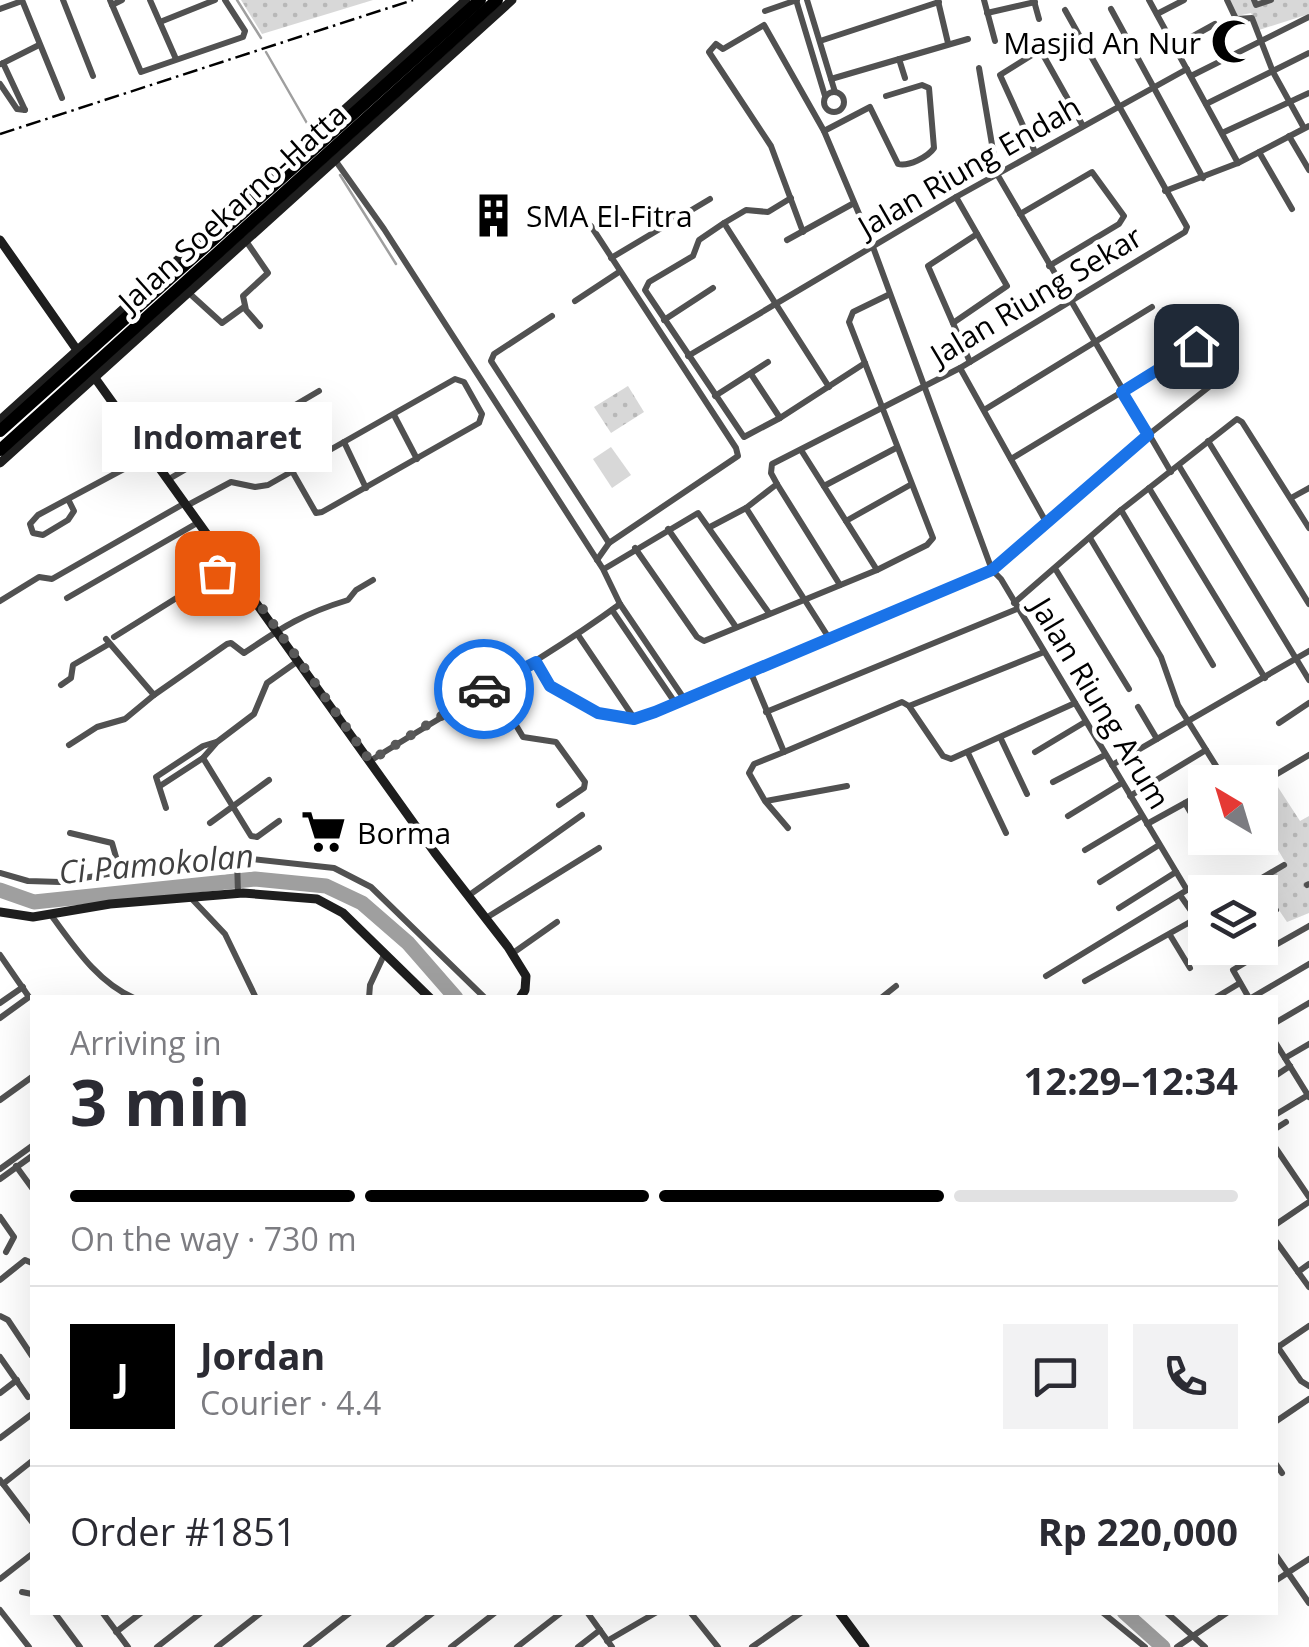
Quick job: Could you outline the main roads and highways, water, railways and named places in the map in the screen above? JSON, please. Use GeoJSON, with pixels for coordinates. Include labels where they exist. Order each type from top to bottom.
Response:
{"type":"FeatureCollection","features":[{"type":"Feature","properties":{"kind":"highway","name":"Jalan Soekarno-Hatta"},"geometry":{"type":"LineString","coordinates":[[0,432],[480,0]]}},
{"type":"Feature","properties":{"kind":"highway","name":"Jalan Soekarno-Hatta"},"geometry":{"type":"LineString","coordinates":[[0,450],[188,287],[497,0]]}},
{"type":"Feature","properties":{"kind":"highway"},"geometry":{"type":"LineString","coordinates":[[390,69],[415,58]]}},
{"type":"Feature","properties":{"kind":"highway"},"geometry":{"type":"LineString","coordinates":[[169,311],[188,287]]}},
{"type":"Feature","properties":{"kind":"main road"},"geometry":{"type":"LineString","coordinates":[[0,420],[466,0]]}},
{"type":"Feature","properties":{"kind":"main road","name":"Jalan Soekarno-Hatta"},"geometry":{"type":"LineString","coordinates":[[188,287],[246,241],[512,0]]}},
{"type":"Feature","properties":{"kind":"main road"},"geometry":{"type":"LineString","coordinates":[[0,240],[77,350]]}},
{"type":"Feature","properties":{"kind":"main road"},"geometry":{"type":"LineString","coordinates":[[0,463],[169,311]]}},
{"type":"Feature","properties":{"kind":"main road"},"geometry":{"type":"LineString","coordinates":[[95,378],[513,954],[526,976],[522,995]]}},
{"type":"Feature","properties":{"kind":"main road"},"geometry":{"type":"LineString","coordinates":[[0,912],[21,917],[50,915],[238,890],[286,894],[326,902],[343,913],[427,995]]}},
{"type":"Feature","properties":{"kind":"main road"},"geometry":{"type":"LineString","coordinates":[[841,1615],[865,1647]]}},
{"type":"Feature","properties":{"kind":"waterway"},"geometry":{"type":"LineString","coordinates":[[237,0],[261,38]]}},
{"type":"Feature","properties":{"kind":"waterway"},"geometry":{"type":"LineString","coordinates":[[266,52],[308,125]]}},
{"type":"Feature","properties":{"kind":"waterway"},"geometry":{"type":"LineString","coordinates":[[340,175],[396,264]]}},
{"type":"Feature","properties":{"kind":"waterway","name":"Ci Pamokolan"},"geometry":{"type":"LineString","coordinates":[[0,890],[34,902],[255,879],[326,886],[362,903],[408,943],[453,995]]}},
{"type":"Feature","properties":{"kind":"waterway","name":"Ci Pamokolan"},"geometry":{"type":"LineString","coordinates":[[1127,1615],[1163,1647]]}},
{"type":"Feature","properties":{"kind":"railway"},"geometry":{"type":"LineString","coordinates":[[0,134],[413,0]]}},
{"type":"Feature","properties":{"kind":"place","name":"Masjid An Nur"},"geometry":{"type":"Point","coordinates":[1234,42]}},
{"type":"Feature","properties":{"kind":"place","name":"SMA El-Fitra"},"geometry":{"type":"Point","coordinates":[493,215]}},
{"type":"Feature","properties":{"kind":"place","name":"Indomaret"},"geometry":{"type":"Point","coordinates":[217,573]}},
{"type":"Feature","properties":{"kind":"place","name":"Borma"},"geometry":{"type":"Point","coordinates":[324,832]}}]}
